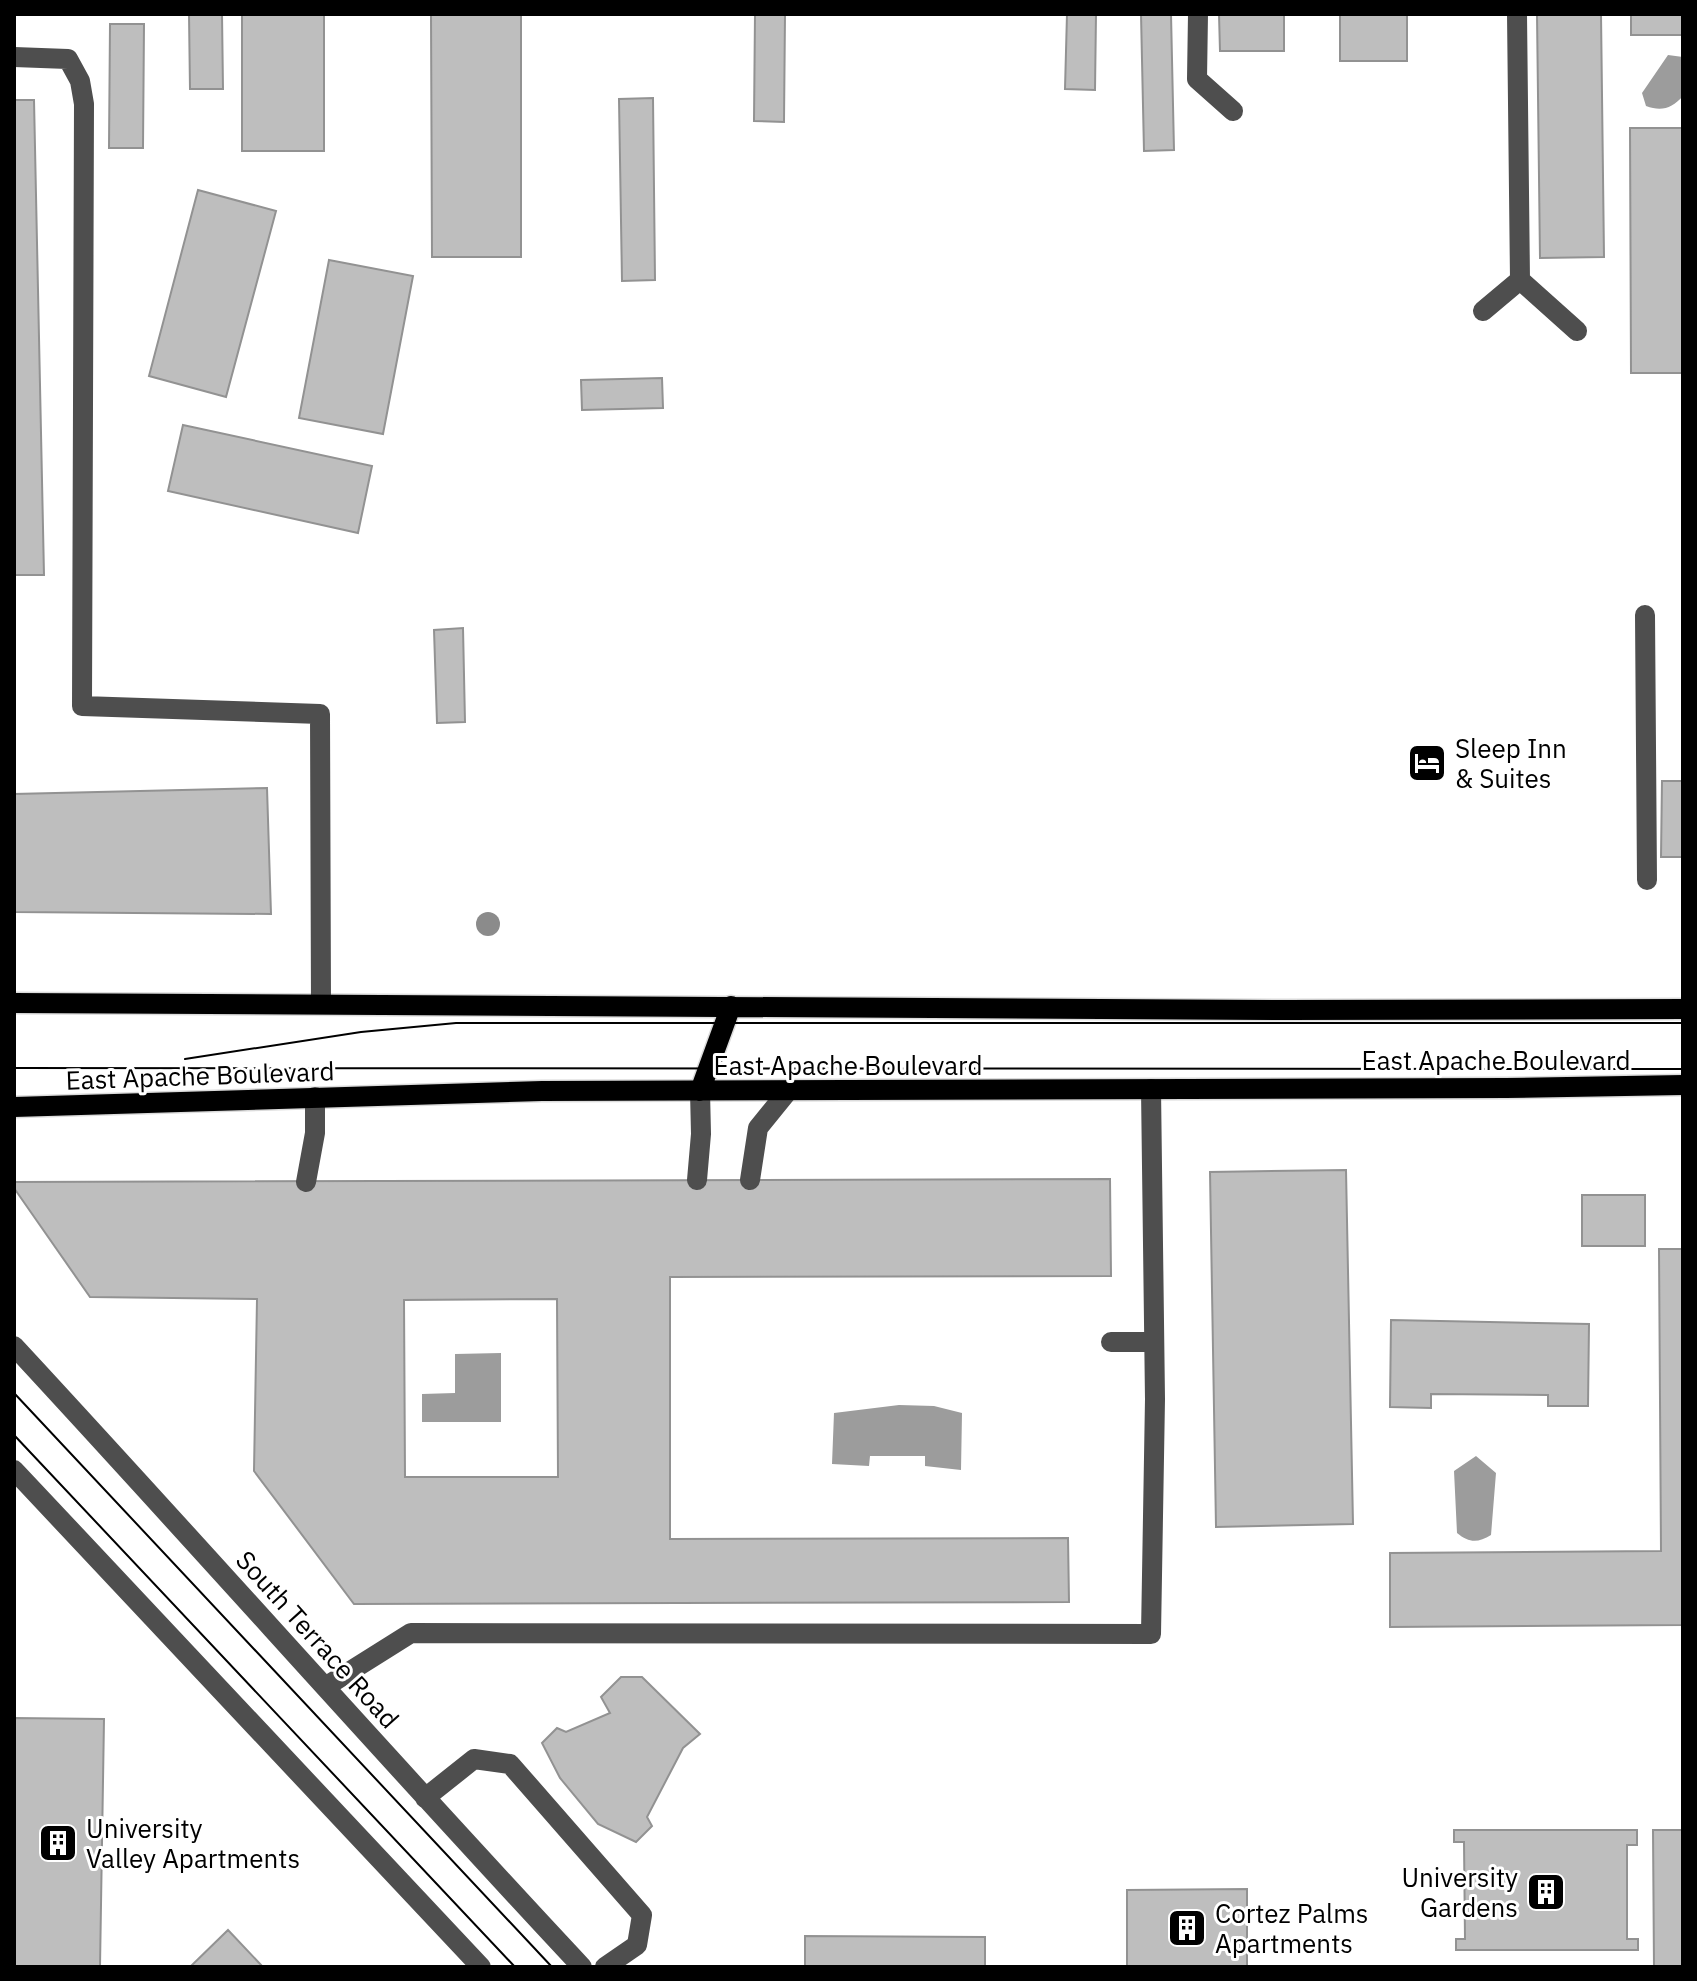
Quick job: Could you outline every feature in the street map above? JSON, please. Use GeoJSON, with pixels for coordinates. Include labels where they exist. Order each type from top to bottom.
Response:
{"type":"FeatureCollection","features":[{"type":"Feature","properties":{"kind":"main road","name":"East Apache Boulevard"},"geometry":{"type":"LineString","coordinates":[[14,1003],[1270,1010],[1683,1009]]}},
{"type":"Feature","properties":{"kind":"main road"},"geometry":{"type":"LineString","coordinates":[[700,1091],[731,1006]]}},
{"type":"Feature","properties":{"kind":"main road","name":"East Apache Boulevard"},"geometry":{"type":"LineString","coordinates":[[14,1107],[542,1091],[1683,1085]]}},
{"type":"Feature","properties":{"kind":"street"},"geometry":{"type":"LineString","coordinates":[[1198,14],[1197,79],[1233,111]]}},
{"type":"Feature","properties":{"kind":"street"},"geometry":{"type":"LineString","coordinates":[[1517,14],[1520,280],[1577,331]]}},
{"type":"Feature","properties":{"kind":"street"},"geometry":{"type":"LineString","coordinates":[[14,57],[68,59],[80,81],[84,104],[82,706],[320,714],[321,1004]]}},
{"type":"Feature","properties":{"kind":"street"},"geometry":{"type":"LineString","coordinates":[[1483,311],[1520,280]]}},
{"type":"Feature","properties":{"kind":"street"},"geometry":{"type":"LineString","coordinates":[[1645,615],[1647,880]]}},
{"type":"Feature","properties":{"kind":"street"},"geometry":{"type":"LineString","coordinates":[[325,1687],[411,1633],[1151,1634],[1154,1342],[1151,1089]]}},
{"type":"Feature","properties":{"kind":"street"},"geometry":{"type":"LineString","coordinates":[[697,1180],[701,1134],[700,1091]]}},
{"type":"Feature","properties":{"kind":"street"},"geometry":{"type":"LineString","coordinates":[[750,1180],[758,1128],[788,1091]]}},
{"type":"Feature","properties":{"kind":"street"},"geometry":{"type":"LineString","coordinates":[[306,1182],[315,1133],[315,1097]]}},
{"type":"Feature","properties":{"kind":"street"},"geometry":{"type":"LineString","coordinates":[[1111,1342],[1154,1342]]}},
{"type":"Feature","properties":{"kind":"street","name":"South Terrace Road"},"geometry":{"type":"LineString","coordinates":[[14,1346],[582,1967]]}},
{"type":"Feature","properties":{"kind":"street"},"geometry":{"type":"LineString","coordinates":[[14,1470],[481,1967]]}},
{"type":"Feature","properties":{"kind":"street"},"geometry":{"type":"LineString","coordinates":[[425,1798],[474,1759],[510,1764],[642,1915],[637,1945],[605,1967]]}},
{"type":"Feature","properties":{"kind":"shaded area"},"geometry":{"type":"Polygon","coordinates":[[[1668,55],[1683,57],[1683,96],[1666,108],[1646,106],[1642,93],[1668,55]]]}},
{"type":"Feature","properties":{"kind":"shaded area"},"geometry":{"type":"Polygon","coordinates":[[[501,1353],[501,1422],[422,1422],[422,1394],[455,1393],[455,1354],[501,1353]]]}},
{"type":"Feature","properties":{"kind":"shaded area"},"geometry":{"type":"Polygon","coordinates":[[[899,1405],[934,1406],[962,1413],[961,1470],[925,1466],[925,1456],[870,1456],[869,1466],[832,1464],[834,1413],[899,1405]]]}},
{"type":"Feature","properties":{"kind":"shaded area"},"geometry":{"type":"Polygon","coordinates":[[[1476,1456],[1496,1473],[1491,1535],[1474,1541],[1457,1533],[1454,1471],[1476,1456]]]}},
{"type":"Feature","properties":{"kind":"building"},"geometry":{"type":"Polygon","coordinates":[[[189,14],[222,14],[223,89],[190,89],[189,14]]]}},
{"type":"Feature","properties":{"kind":"building"},"geometry":{"type":"Polygon","coordinates":[[[242,14],[324,14],[324,151],[242,151],[242,14]]]}},
{"type":"Feature","properties":{"kind":"building"},"geometry":{"type":"Polygon","coordinates":[[[431,14],[521,14],[521,257],[432,257],[431,14]]]}},
{"type":"Feature","properties":{"kind":"building"},"geometry":{"type":"Polygon","coordinates":[[[755,14],[785,14],[784,122],[754,121],[755,14]]]}},
{"type":"Feature","properties":{"kind":"building"},"geometry":{"type":"Polygon","coordinates":[[[1067,14],[1096,14],[1095,90],[1065,89],[1067,14]]]}},
{"type":"Feature","properties":{"kind":"building"},"geometry":{"type":"Polygon","coordinates":[[[1141,14],[1171,14],[1174,150],[1144,151],[1141,14]]]}},
{"type":"Feature","properties":{"kind":"building"},"geometry":{"type":"Polygon","coordinates":[[[1219,14],[1284,14],[1284,51],[1220,51],[1219,14]]]}},
{"type":"Feature","properties":{"kind":"building"},"geometry":{"type":"Polygon","coordinates":[[[1340,14],[1407,14],[1407,61],[1340,61],[1340,14]]]}},
{"type":"Feature","properties":{"kind":"building"},"geometry":{"type":"Polygon","coordinates":[[[1537,14],[1601,14],[1604,257],[1540,258],[1537,14]]]}},
{"type":"Feature","properties":{"kind":"building"},"geometry":{"type":"Polygon","coordinates":[[[1631,14],[1683,14],[1683,35],[1631,35],[1631,14]]]}},
{"type":"Feature","properties":{"kind":"building"},"geometry":{"type":"Polygon","coordinates":[[[110,24],[144,24],[143,148],[109,148],[110,24]]]}},
{"type":"Feature","properties":{"kind":"building"},"geometry":{"type":"Polygon","coordinates":[[[653,98],[655,280],[622,281],[619,99],[653,98]]]}},
{"type":"Feature","properties":{"kind":"building"},"geometry":{"type":"Polygon","coordinates":[[[14,100],[34,100],[44,575],[14,575],[14,100]]]}},
{"type":"Feature","properties":{"kind":"building"},"geometry":{"type":"Polygon","coordinates":[[[1630,128],[1683,128],[1683,373],[1631,373],[1630,128]]]}},
{"type":"Feature","properties":{"kind":"building"},"geometry":{"type":"Polygon","coordinates":[[[198,190],[276,211],[226,397],[149,376],[198,190]]]}},
{"type":"Feature","properties":{"kind":"building"},"geometry":{"type":"Polygon","coordinates":[[[329,260],[413,276],[383,434],[299,418],[329,260]]]}},
{"type":"Feature","properties":{"kind":"building"},"geometry":{"type":"Polygon","coordinates":[[[662,378],[663,408],[582,410],[581,380],[662,378]]]}},
{"type":"Feature","properties":{"kind":"building"},"geometry":{"type":"Polygon","coordinates":[[[183,425],[372,466],[358,533],[168,491],[183,425]]]}},
{"type":"Feature","properties":{"kind":"building"},"geometry":{"type":"Polygon","coordinates":[[[463,628],[465,722],[437,723],[434,630],[463,628]]]}},
{"type":"Feature","properties":{"kind":"building"},"geometry":{"type":"Polygon","coordinates":[[[1662,781],[1683,781],[1683,857],[1661,857],[1662,781]]]}},
{"type":"Feature","properties":{"kind":"building"},"geometry":{"type":"Polygon","coordinates":[[[267,788],[271,914],[14,912],[14,794],[267,788]]]}},
{"type":"Feature","properties":{"kind":"building"},"geometry":{"type":"Polygon","coordinates":[[[1346,1170],[1353,1524],[1216,1527],[1210,1172],[1346,1170]]]}},
{"type":"Feature","properties":{"kind":"building"},"geometry":{"type":"Polygon","coordinates":[[[1110,1179],[1111,1276],[670,1277],[670,1539],[1068,1538],[1069,1602],[354,1604],[254,1471],[257,1299],[90,1297],[14,1188],[14,1182],[1110,1179]],[[557,1299],[404,1300],[405,1477],[558,1477],[557,1299]]]}},
{"type":"Feature","properties":{"kind":"building"},"geometry":{"type":"Polygon","coordinates":[[[1582,1195],[1645,1195],[1645,1246],[1582,1246],[1582,1195]]]}},
{"type":"Feature","properties":{"kind":"building"},"geometry":{"type":"Polygon","coordinates":[[[1659,1249],[1683,1249],[1683,1625],[1390,1627],[1390,1553],[1661,1551],[1659,1249]]]}},
{"type":"Feature","properties":{"kind":"building"},"geometry":{"type":"Polygon","coordinates":[[[1391,1320],[1589,1324],[1588,1406],[1548,1406],[1548,1395],[1431,1394],[1431,1408],[1390,1407],[1391,1320]]]}},
{"type":"Feature","properties":{"kind":"building"},"geometry":{"type":"Polygon","coordinates":[[[621,1677],[642,1677],[700,1734],[683,1748],[647,1817],[652,1826],[636,1842],[598,1824],[560,1778],[542,1743],[557,1728],[566,1732],[610,1713],[601,1697],[621,1677]]]}},
{"type":"Feature","properties":{"kind":"building","name":"University Valley Apartments"},"geometry":{"type":"Polygon","coordinates":[[[14,1718],[104,1719],[100,1967],[14,1967],[14,1718]]]}},
{"type":"Feature","properties":{"kind":"building","name":"University Gardens"},"geometry":{"type":"Polygon","coordinates":[[[1454,1830],[1637,1830],[1637,1845],[1627,1845],[1627,1939],[1638,1939],[1638,1950],[1456,1950],[1456,1939],[1465,1939],[1464,1842],[1454,1842],[1454,1830]]]}},
{"type":"Feature","properties":{"kind":"building"},"geometry":{"type":"Polygon","coordinates":[[[1653,1830],[1683,1830],[1683,1967],[1654,1967],[1653,1830]]]}},
{"type":"Feature","properties":{"kind":"building","name":"Cortez Palms Apartments"},"geometry":{"type":"Polygon","coordinates":[[[1247,1889],[1247,1967],[1127,1967],[1127,1890],[1247,1889]]]}},
{"type":"Feature","properties":{"kind":"building","name":"University Valley Apartments"},"geometry":{"type":"Polygon","coordinates":[[[228,1930],[263,1967],[190,1967],[228,1930]]]}},
{"type":"Feature","properties":{"kind":"building"},"geometry":{"type":"Polygon","coordinates":[[[805,1936],[985,1937],[985,1967],[805,1967],[805,1936]]]}},
{"type":"Feature","properties":{"kind":"tram line"},"geometry":{"type":"LineString","coordinates":[[185,1059],[361,1032],[456,1023],[1683,1023]]}},
{"type":"Feature","properties":{"kind":"tram line"},"geometry":{"type":"LineString","coordinates":[[14,1068],[1683,1069]]}},
{"type":"Feature","properties":{"kind":"tram line"},"geometry":{"type":"LineString","coordinates":[[14,1393],[552,1967]]}},
{"type":"Feature","properties":{"kind":"tram line"},"geometry":{"type":"LineString","coordinates":[[14,1435],[515,1967]]}},
{"type":"Feature","properties":{"kind":"place","name":"Sleep Inn & Suites"},"geometry":{"type":"Point","coordinates":[1427,763]}},
{"type":"Feature","properties":{"kind":"place","name":"University Valley Apartments"},"geometry":{"type":"Point","coordinates":[58,1843]}},
{"type":"Feature","properties":{"kind":"place","name":"University Gardens"},"geometry":{"type":"Point","coordinates":[1546,1892]}},
{"type":"Feature","properties":{"kind":"place","name":"Cortez Palms Apartments"},"geometry":{"type":"Point","coordinates":[1187,1928]}}]}
